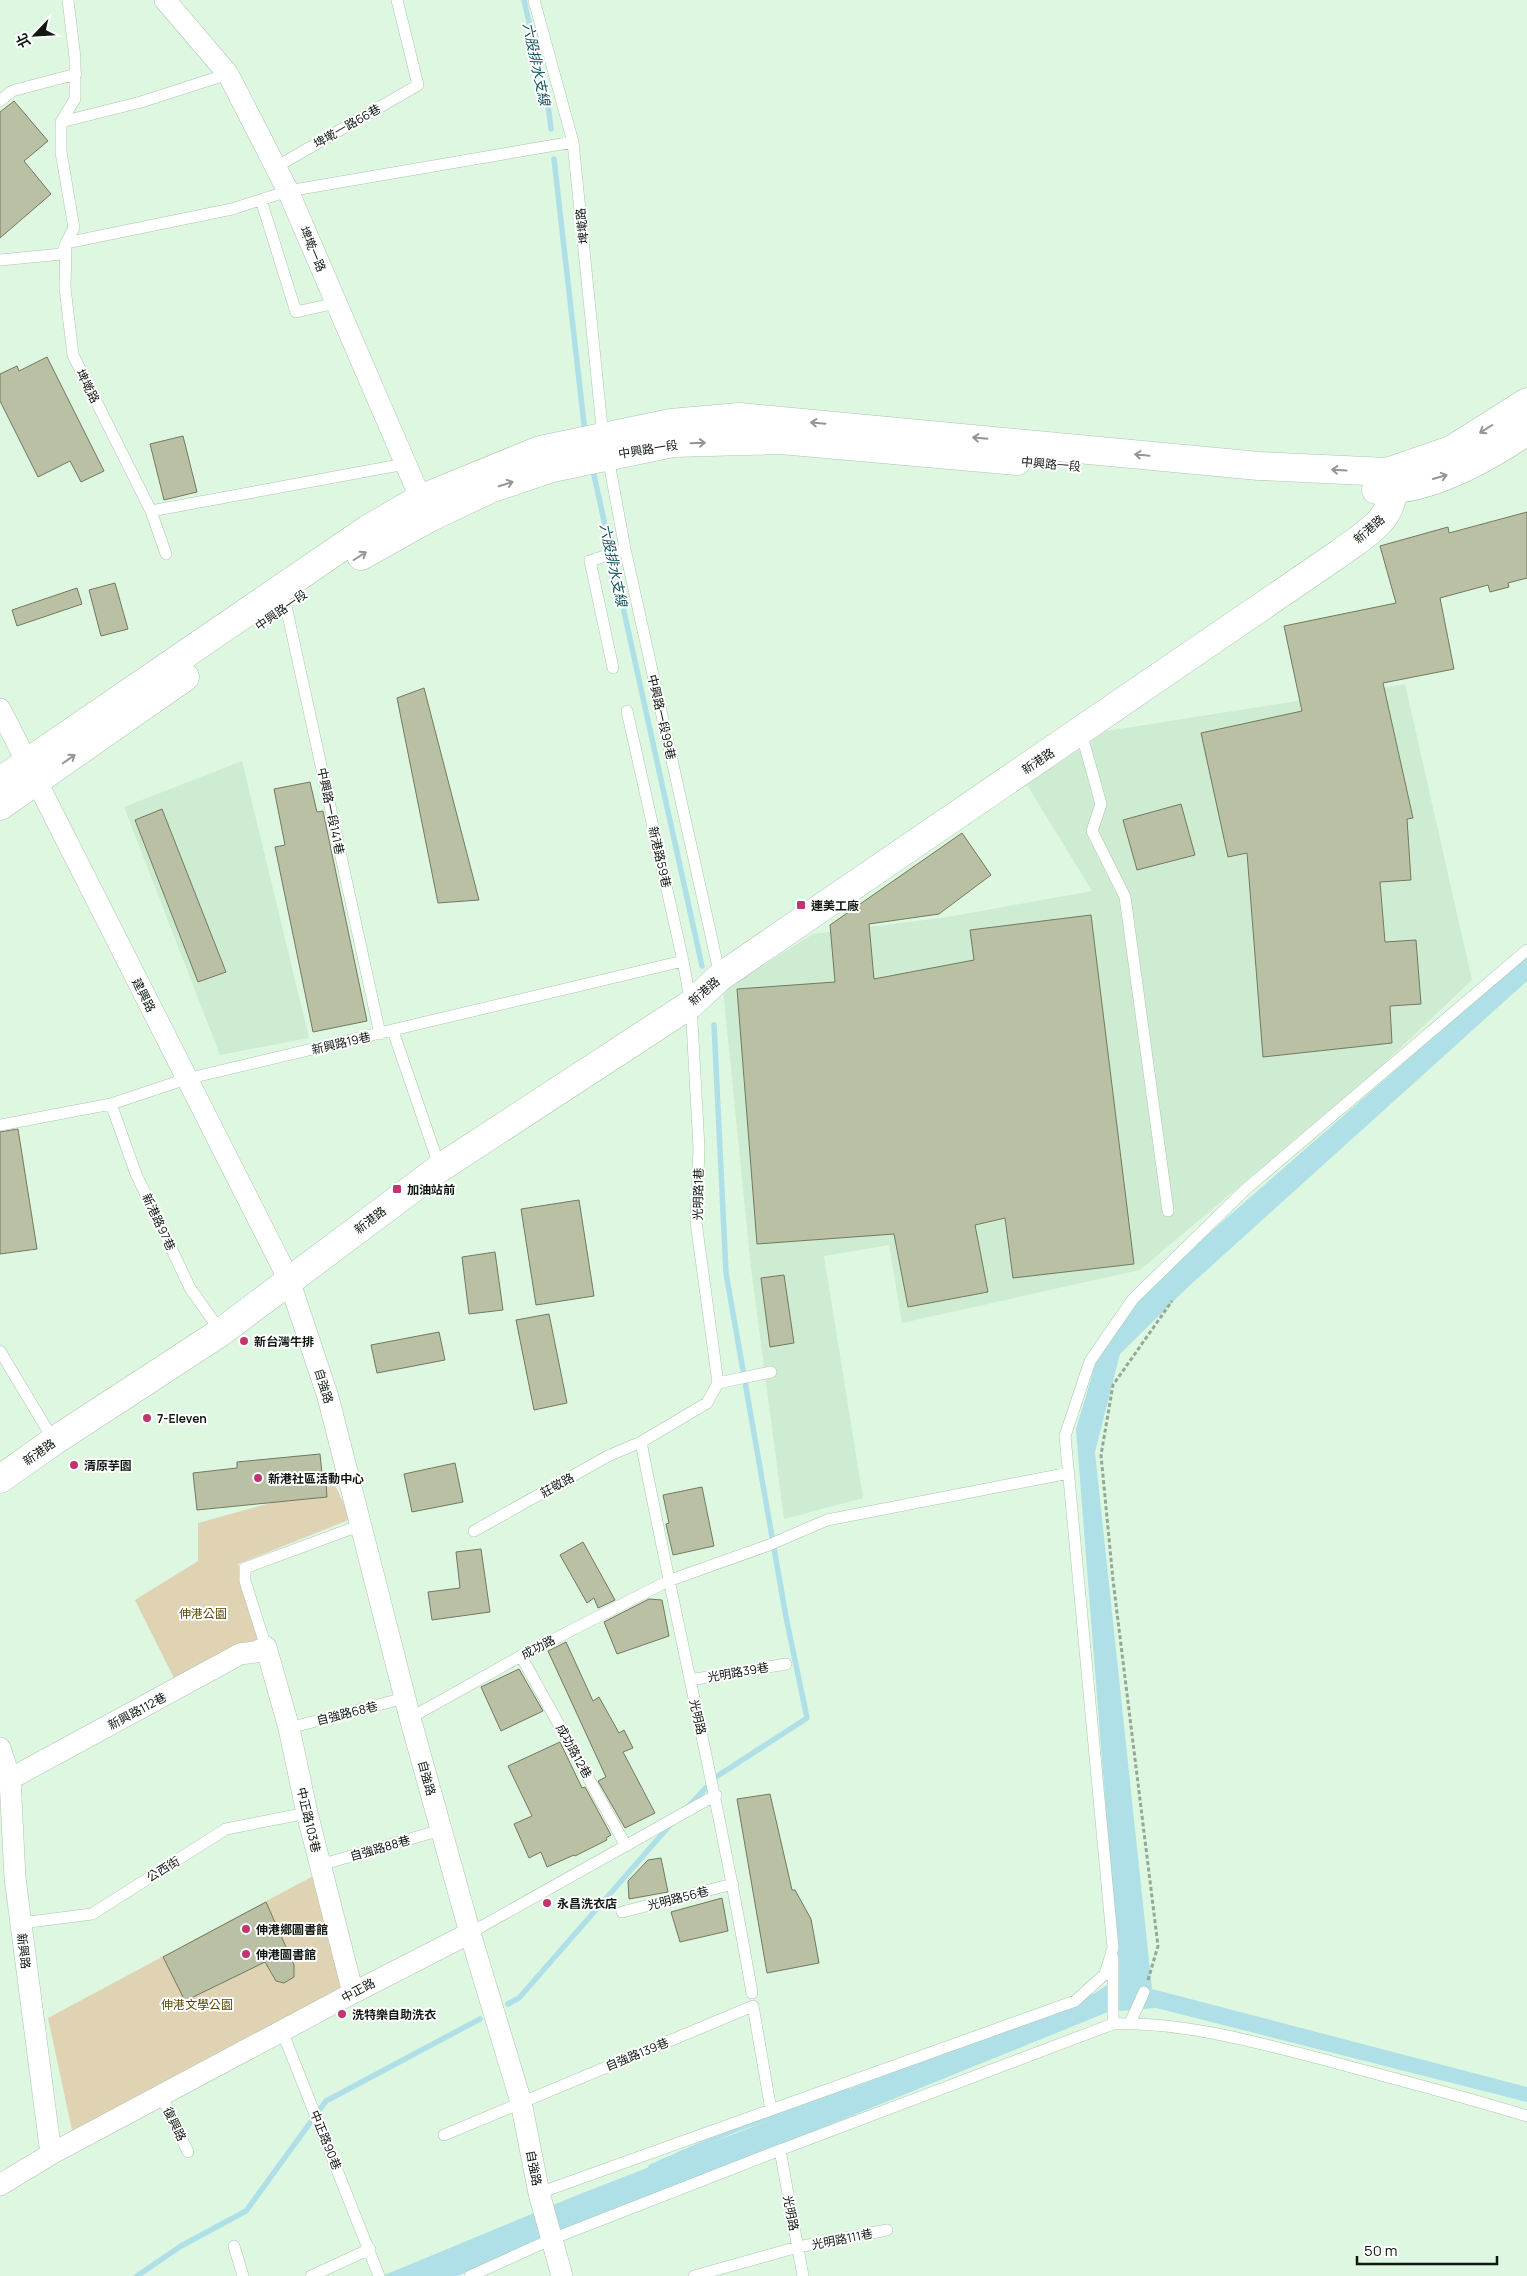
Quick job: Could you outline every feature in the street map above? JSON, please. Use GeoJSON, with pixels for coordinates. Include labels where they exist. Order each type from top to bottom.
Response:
{"type":"FeatureCollection","features":[{"type":"Feature","properties":{"kind":"main road"},"geometry":{"type":"LineString","coordinates":[[1390,482],[1451,450],[1527,402]]}},
{"type":"Feature","properties":{"kind":"main road","name":"中興路一段"},"geometry":{"type":"LineString","coordinates":[[0,806],[33,772],[282,598],[368,529],[424,509],[540,450],[605,446],[671,423],[739,417],[1259,466],[1390,482]]}},
{"type":"Feature","properties":{"kind":"main road"},"geometry":{"type":"LineString","coordinates":[[1390,482],[1458,472],[1499,450],[1527,431]]}},
{"type":"Feature","properties":{"kind":"main road","name":"新港路"},"geometry":{"type":"LineString","coordinates":[[0,1478],[221,1332],[440,1168],[691,1004],[720,977],[1081,732],[1370,530],[1388,513],[1390,482]]}},
{"type":"Feature","properties":{"kind":"main road","name":"中興路一段"},"geometry":{"type":"LineString","coordinates":[[0,781],[33,772]]}},
{"type":"Feature","properties":{"kind":"street","name":"埤墘一路"},"geometry":{"type":"LineString","coordinates":[[165,0],[228,74],[276,167],[424,509]]}},
{"type":"Feature","properties":{"kind":"street","name":"建興路"},"geometry":{"type":"LineString","coordinates":[[0,709],[289,1280]]}},
{"type":"Feature","properties":{"kind":"street","name":"自強路"},"geometry":{"type":"LineString","coordinates":[[289,1280],[328,1397],[441,1830],[521,2102],[538,2193],[562,2276]]}},
{"type":"Feature","properties":{"kind":"street","name":"中正路103巷"},"geometry":{"type":"LineString","coordinates":[[266,1647],[289,1728],[307,1813],[353,1993]]}},
{"type":"Feature","properties":{"kind":"street","name":"新興路112巷"},"geometry":{"type":"LineString","coordinates":[[10,1778],[240,1654],[255,1652],[266,1647]]}},
{"type":"Feature","properties":{"kind":"street","name":"新興路"},"geometry":{"type":"LineString","coordinates":[[0,1748],[10,1778],[8,1883],[21,1923],[51,2154]]}},
{"type":"Feature","properties":{"kind":"street","name":"中正路"},"geometry":{"type":"LineString","coordinates":[[0,2185],[51,2154],[161,2095],[470,1933]]}},
{"type":"Feature","properties":{"kind":"lane","name":"埤墘路"},"geometry":{"type":"LineString","coordinates":[[68,0],[76,74],[75,99],[62,122],[61,152],[74,228],[66,244],[65,288],[72,355],[151,511],[166,554]]}},
{"type":"Feature","properties":{"kind":"lane","name":"埤墘一路66巷"},"geometry":{"type":"LineString","coordinates":[[276,167],[418,85],[397,0]]}},
{"type":"Feature","properties":{"kind":"lane","name":"埤墘路"},"geometry":{"type":"LineString","coordinates":[[534,0],[573,142],[605,446]]}},
{"type":"Feature","properties":{"kind":"lane"},"geometry":{"type":"LineString","coordinates":[[0,101],[12,91],[76,74]]}},
{"type":"Feature","properties":{"kind":"lane"},"geometry":{"type":"LineString","coordinates":[[62,122],[141,102],[228,74]]}},
{"type":"Feature","properties":{"kind":"lane"},"geometry":{"type":"LineString","coordinates":[[0,260],[62,254],[66,244],[232,209],[288,191],[573,142]]}},
{"type":"Feature","properties":{"kind":"lane"},"geometry":{"type":"LineString","coordinates":[[261,200],[296,312],[336,303]]}},
{"type":"Feature","properties":{"kind":"lane","name":"中興路一段99巷"},"geometry":{"type":"LineString","coordinates":[[605,446],[625,549],[720,977]]}},
{"type":"Feature","properties":{"kind":"lane"},"geometry":{"type":"LineString","coordinates":[[151,511],[405,464]]}},
{"type":"Feature","properties":{"kind":"lane"},"geometry":{"type":"LineString","coordinates":[[613,668],[590,561],[625,549]]}},
{"type":"Feature","properties":{"kind":"lane","name":"中興路一段141巷"},"geometry":{"type":"LineString","coordinates":[[282,598],[380,1034]]}},
{"type":"Feature","properties":{"kind":"lane","name":"新港路59巷"},"geometry":{"type":"LineString","coordinates":[[627,711],[691,1004]]}},
{"type":"Feature","properties":{"kind":"lane"},"geometry":{"type":"LineString","coordinates":[[1081,732],[1101,804],[1092,831],[1125,897],[1168,1211]]}},
{"type":"Feature","properties":{"kind":"lane"},"geometry":{"type":"LineString","coordinates":[[1113,2024],[1113,1948],[1066,1436],[1090,1361],[1133,1298],[1246,1189],[1527,950]]}},
{"type":"Feature","properties":{"kind":"lane","name":"新興路19巷"},"geometry":{"type":"LineString","coordinates":[[0,1125],[111,1104],[186,1078],[393,1031],[683,961]]}},
{"type":"Feature","properties":{"kind":"lane","name":"光明路1巷"},"geometry":{"type":"LineString","coordinates":[[691,1004],[699,1148],[696,1222],[718,1383]]}},
{"type":"Feature","properties":{"kind":"lane"},"geometry":{"type":"LineString","coordinates":[[393,1031],[440,1168]]}},
{"type":"Feature","properties":{"kind":"lane","name":"新港路97巷"},"geometry":{"type":"LineString","coordinates":[[111,1104],[136,1174],[190,1288],[221,1332]]}},
{"type":"Feature","properties":{"kind":"lane"},"geometry":{"type":"LineString","coordinates":[[0,1351],[54,1441]]}},
{"type":"Feature","properties":{"kind":"lane"},"geometry":{"type":"LineString","coordinates":[[640,1442],[707,1403],[718,1383],[771,1372]]}},
{"type":"Feature","properties":{"kind":"lane","name":"莊敬路"},"geometry":{"type":"LineString","coordinates":[[474,1531],[608,1456],[640,1442]]}},
{"type":"Feature","properties":{"kind":"lane","name":"光明路"},"geometry":{"type":"LineString","coordinates":[[640,1442],[715,1793],[752,1993]]}},
{"type":"Feature","properties":{"kind":"lane","name":"成功路"},"geometry":{"type":"LineString","coordinates":[[408,1708],[521,1656],[668,1580],[769,1545],[827,1520],[1069,1473]]}},
{"type":"Feature","properties":{"kind":"lane"},"geometry":{"type":"LineString","coordinates":[[266,1647],[245,1581],[245,1568],[361,1525]]}},
{"type":"Feature","properties":{"kind":"lane","name":"成功路12巷"},"geometry":{"type":"LineString","coordinates":[[521,1656],[626,1846]]}},
{"type":"Feature","properties":{"kind":"lane","name":"光明路39巷"},"geometry":{"type":"LineString","coordinates":[[690,1680],[786,1664]]}},
{"type":"Feature","properties":{"kind":"lane","name":"自強路68巷"},"geometry":{"type":"LineString","coordinates":[[289,1728],[408,1708]]}},
{"type":"Feature","properties":{"kind":"lane","name":"中正路"},"geometry":{"type":"LineString","coordinates":[[470,1933],[695,1807],[715,1793]]}},
{"type":"Feature","properties":{"kind":"lane","name":"公西街"},"geometry":{"type":"LineString","coordinates":[[21,1923],[92,1914],[226,1829],[307,1813]]}},
{"type":"Feature","properties":{"kind":"lane","name":"自強路88巷"},"geometry":{"type":"LineString","coordinates":[[320,1866],[441,1830]]}},
{"type":"Feature","properties":{"kind":"lane","name":"光明路56巷"},"geometry":{"type":"LineString","coordinates":[[622,1912],[733,1884]]}},
{"type":"Feature","properties":{"kind":"lane"},"geometry":{"type":"LineString","coordinates":[[538,2193],[1075,2001],[1105,1974],[1113,1948]]}},
{"type":"Feature","properties":{"kind":"lane"},"geometry":{"type":"LineString","coordinates":[[1130,2023],[1144,1992]]}},
{"type":"Feature","properties":{"kind":"lane","name":"自強路139巷"},"geometry":{"type":"LineString","coordinates":[[444,2135],[754,2006],[771,2110]]}},
{"type":"Feature","properties":{"kind":"lane"},"geometry":{"type":"LineString","coordinates":[[470,2276],[552,2239],[780,2150],[1113,2024],[1130,2023],[1203,2030],[1274,2047],[1527,2116]]}},
{"type":"Feature","properties":{"kind":"lane","name":"中正路90巷"},"geometry":{"type":"LineString","coordinates":[[282,2031],[380,2276]]}},
{"type":"Feature","properties":{"kind":"lane","name":"復興路"},"geometry":{"type":"LineString","coordinates":[[161,2095],[188,2152]]}},
{"type":"Feature","properties":{"kind":"lane","name":"光明路"},"geometry":{"type":"LineString","coordinates":[[780,2150],[803,2276]]}},
{"type":"Feature","properties":{"kind":"lane","name":"光明路111巷"},"geometry":{"type":"LineString","coordinates":[[694,2276],[798,2247],[887,2230]]}},
{"type":"Feature","properties":{"kind":"lane"},"geometry":{"type":"LineString","coordinates":[[234,2246],[243,2276]]}},
{"type":"Feature","properties":{"kind":"lane"},"geometry":{"type":"LineString","coordinates":[[311,2276],[370,2249]]}},
{"type":"Feature","properties":{"kind":"path"},"geometry":{"type":"LineString","coordinates":[[1144,1992],[1158,1946],[1113,1580],[1101,1455],[1113,1385],[1172,1301]]}},
{"type":"Feature","properties":{"kind":"shaded area"},"geometry":{"type":"Polygon","coordinates":[[[1405,684],[1472,980],[1376,1071],[1140,1270],[902,1323],[889,1245],[824,1256],[863,1498],[784,1519],[751,1268],[723,990],[813,934],[948,917],[1092,891],[1027,785],[1106,731],[1405,684]]]}},
{"type":"Feature","properties":{"kind":"shaded area"},"geometry":{"type":"Polygon","coordinates":[[[242,761],[309,1038],[220,1055],[124,807],[242,761]]]}},
{"type":"Feature","properties":{"kind":"green space","name":"伸港公園"},"geometry":{"type":"Polygon","coordinates":[[[335,1485],[351,1519],[238,1564],[260,1639],[175,1680],[135,1600],[198,1561],[198,1523],[335,1485]]]}},
{"type":"Feature","properties":{"kind":"green space","name":"伸港文學公園"},"geometry":{"type":"Polygon","coordinates":[[[315,1875],[347,1989],[73,2135],[48,2018],[315,1875]]]}},
{"type":"Feature","properties":{"kind":"water"},"geometry":{"type":"Polygon","coordinates":[[[1527,955],[1527,981],[1187,1288],[1120,1354],[1095,1452],[1152,1989],[1527,2087],[1527,2102],[1156,2008],[1108,2012],[457,2276],[382,2276],[575,2196],[1095,1993],[1110,1983],[1115,1925],[1076,1429],[1097,1359],[1150,1285],[1527,955]]]}},
{"type":"Feature","properties":{"kind":"building"},"geometry":{"type":"Polygon","coordinates":[[[14,101],[48,141],[24,161],[51,194],[0,238],[0,112],[14,101]]]}},
{"type":"Feature","properties":{"kind":"building"},"geometry":{"type":"Polygon","coordinates":[[[47,357],[104,471],[81,482],[70,461],[38,477],[0,401],[0,374],[17,366],[19,371],[47,357]]]}},
{"type":"Feature","properties":{"kind":"building"},"geometry":{"type":"Polygon","coordinates":[[[183,436],[197,492],[164,500],[150,444],[183,436]]]}},
{"type":"Feature","properties":{"kind":"building"},"geometry":{"type":"Polygon","coordinates":[[[1527,512],[1527,578],[1508,583],[1509,587],[1490,592],[1488,585],[1440,598],[1454,669],[1383,683],[1413,818],[1407,819],[1411,880],[1380,882],[1385,942],[1416,940],[1421,1004],[1390,1006],[1392,1043],[1263,1057],[1247,853],[1228,857],[1201,733],[1302,711],[1284,626],[1396,603],[1380,546],[1448,527],[1449,533],[1527,512]]]}},
{"type":"Feature","properties":{"kind":"building"},"geometry":{"type":"Polygon","coordinates":[[[115,583],[128,629],[101,636],[89,590],[115,583]]]}},
{"type":"Feature","properties":{"kind":"building"},"geometry":{"type":"Polygon","coordinates":[[[77,588],[82,604],[17,626],[12,610],[77,588]]]}},
{"type":"Feature","properties":{"kind":"building"},"geometry":{"type":"Polygon","coordinates":[[[424,688],[479,900],[438,903],[397,698],[424,688]]]}},
{"type":"Feature","properties":{"kind":"building"},"geometry":{"type":"Polygon","coordinates":[[[310,782],[317,812],[323,811],[367,1021],[313,1032],[275,847],[285,845],[274,789],[310,782]]]}},
{"type":"Feature","properties":{"kind":"building"},"geometry":{"type":"Polygon","coordinates":[[[1181,804],[1195,855],[1137,870],[1123,820],[1181,804]]]}},
{"type":"Feature","properties":{"kind":"building"},"geometry":{"type":"Polygon","coordinates":[[[162,809],[226,972],[198,982],[135,820],[162,809]]]}},
{"type":"Feature","properties":{"kind":"building"},"geometry":{"type":"Polygon","coordinates":[[[962,833],[991,875],[939,914],[869,924],[874,979],[974,960],[970,930],[1091,915],[1134,1264],[1013,1278],[1005,1218],[975,1225],[988,1292],[908,1307],[894,1234],[757,1244],[737,989],[835,982],[830,925],[962,833]]]}},
{"type":"Feature","properties":{"kind":"building"},"geometry":{"type":"Polygon","coordinates":[[[18,1129],[37,1249],[0,1254],[0,1132],[18,1129]]]}},
{"type":"Feature","properties":{"kind":"building"},"geometry":{"type":"Polygon","coordinates":[[[579,1200],[594,1296],[536,1305],[521,1209],[579,1200]]]}},
{"type":"Feature","properties":{"kind":"building"},"geometry":{"type":"Polygon","coordinates":[[[495,1252],[503,1310],[469,1314],[462,1257],[495,1252]]]}},
{"type":"Feature","properties":{"kind":"building"},"geometry":{"type":"Polygon","coordinates":[[[784,1275],[794,1343],[770,1347],[761,1278],[784,1275]]]}},
{"type":"Feature","properties":{"kind":"building"},"geometry":{"type":"Polygon","coordinates":[[[549,1314],[567,1403],[534,1410],[516,1320],[549,1314]]]}},
{"type":"Feature","properties":{"kind":"building"},"geometry":{"type":"Polygon","coordinates":[[[439,1332],[445,1360],[377,1373],[371,1345],[439,1332]]]}},
{"type":"Feature","properties":{"kind":"building","name":"新港社區活動中心"},"geometry":{"type":"Polygon","coordinates":[[[320,1454],[323,1483],[326,1483],[327,1497],[197,1510],[193,1473],[237,1468],[237,1462],[320,1454]]]}},
{"type":"Feature","properties":{"kind":"building"},"geometry":{"type":"Polygon","coordinates":[[[455,1463],[463,1502],[412,1512],[404,1474],[455,1463]]]}},
{"type":"Feature","properties":{"kind":"building"},"geometry":{"type":"Polygon","coordinates":[[[702,1487],[714,1546],[673,1555],[666,1524],[669,1523],[663,1495],[702,1487]]]}},
{"type":"Feature","properties":{"kind":"building"},"geometry":{"type":"Polygon","coordinates":[[[583,1542],[615,1600],[598,1608],[594,1598],[587,1603],[560,1555],[583,1542]]]}},
{"type":"Feature","properties":{"kind":"building"},"geometry":{"type":"Polygon","coordinates":[[[481,1549],[490,1612],[432,1620],[428,1592],[460,1588],[456,1552],[481,1549]]]}},
{"type":"Feature","properties":{"kind":"building"},"geometry":{"type":"Polygon","coordinates":[[[649,1599],[662,1600],[669,1636],[617,1654],[604,1622],[649,1599]]]}},
{"type":"Feature","properties":{"kind":"building"},"geometry":{"type":"Polygon","coordinates":[[[566,1642],[593,1701],[599,1697],[619,1733],[624,1730],[633,1748],[623,1752],[655,1813],[625,1828],[598,1781],[606,1777],[548,1651],[566,1642]]]}},
{"type":"Feature","properties":{"kind":"building"},"geometry":{"type":"Polygon","coordinates":[[[519,1669],[543,1711],[501,1731],[481,1687],[519,1669]]]}},
{"type":"Feature","properties":{"kind":"building"},"geometry":{"type":"Polygon","coordinates":[[[560,1742],[582,1788],[585,1787],[611,1835],[606,1838],[607,1840],[575,1856],[547,1867],[541,1852],[529,1858],[514,1824],[532,1816],[508,1766],[560,1742]]]}},
{"type":"Feature","properties":{"kind":"building"},"geometry":{"type":"Polygon","coordinates":[[[770,1794],[792,1890],[795,1890],[811,1919],[819,1963],[767,1973],[737,1799],[770,1794]]]}},
{"type":"Feature","properties":{"kind":"building"},"geometry":{"type":"Polygon","coordinates":[[[661,1858],[668,1892],[629,1899],[628,1881],[648,1860],[661,1858]]]}},
{"type":"Feature","properties":{"kind":"building"},"geometry":{"type":"Polygon","coordinates":[[[722,1898],[728,1931],[680,1942],[671,1912],[722,1898]]]}},
{"type":"Feature","properties":{"kind":"building","name":"伸港鄉圖書館"},"geometry":{"type":"Polygon","coordinates":[[[266,1902],[294,1965],[294,1977],[284,1983],[276,1981],[265,1962],[185,2001],[163,1957],[266,1902]]]}},
{"type":"Feature","properties":{"kind":"waterway","name":"六股排水支線"},"geometry":{"type":"LineString","coordinates":[[524,0],[549,112],[551,129]]}},
{"type":"Feature","properties":{"kind":"waterway","name":"六股排水支線"},"geometry":{"type":"LineString","coordinates":[[554,159],[585,433]]}},
{"type":"Feature","properties":{"kind":"waterway","name":"六股排水支線"},"geometry":{"type":"LineString","coordinates":[[592,466],[702,966]]}},
{"type":"Feature","properties":{"kind":"waterway"},"geometry":{"type":"LineString","coordinates":[[688,1807],[716,1777],[807,1718],[786,1617],[726,1273],[714,1025]]}},
{"type":"Feature","properties":{"kind":"waterway"},"geometry":{"type":"LineString","coordinates":[[508,2004],[519,1998],[671,1824]]}},
{"type":"Feature","properties":{"kind":"waterway"},"geometry":{"type":"LineString","coordinates":[[137,2276],[181,2246],[246,2211],[326,2101],[480,2019]]}},
{"type":"Feature","properties":{"kind":"waterway"},"geometry":{"type":"LineString","coordinates":[[651,2167],[734,2130],[847,2090]]}},
{"type":"Feature","properties":{"kind":"place","name":"連美工廠"},"geometry":{"type":"Point","coordinates":[801,905]}},
{"type":"Feature","properties":{"kind":"place","name":"加油站前"},"geometry":{"type":"Point","coordinates":[397,1189]}},
{"type":"Feature","properties":{"kind":"place","name":"新台灣牛排"},"geometry":{"type":"Point","coordinates":[244,1341]}},
{"type":"Feature","properties":{"kind":"place","name":"7-Eleven"},"geometry":{"type":"Point","coordinates":[147,1418]}},
{"type":"Feature","properties":{"kind":"place","name":"清原芋園"},"geometry":{"type":"Point","coordinates":[74,1465]}},
{"type":"Feature","properties":{"kind":"place","name":"新港社區活動中心"},"geometry":{"type":"Point","coordinates":[258,1478]}},
{"type":"Feature","properties":{"kind":"place","name":"永昌洗衣店"},"geometry":{"type":"Point","coordinates":[547,1903]}},
{"type":"Feature","properties":{"kind":"place","name":"伸港鄉圖書館"},"geometry":{"type":"Point","coordinates":[246,1929]}},
{"type":"Feature","properties":{"kind":"place","name":"伸港圖書館"},"geometry":{"type":"Point","coordinates":[246,1954]}},
{"type":"Feature","properties":{"kind":"place","name":"洗特樂自助洗衣"},"geometry":{"type":"Point","coordinates":[342,2014]}}]}
